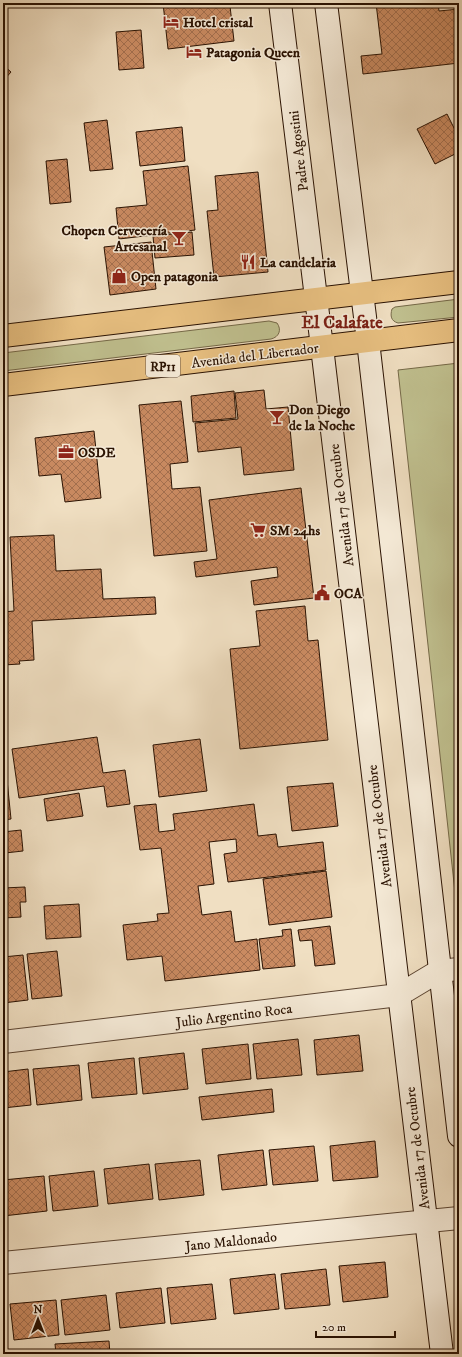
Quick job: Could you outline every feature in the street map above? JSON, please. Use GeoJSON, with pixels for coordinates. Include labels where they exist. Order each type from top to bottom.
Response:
{"type":"FeatureCollection","features":[{"type":"Feature","properties":{"kind":"main road","name":"Padre Agostini"},"geometry":{"type":"LineString","coordinates":[[280,3],[316,299]]}},
{"type":"Feature","properties":{"kind":"main road"},"geometry":{"type":"LineString","coordinates":[[326,3],[449,970],[459,1136]]}},
{"type":"Feature","properties":{"kind":"main road"},"geometry":{"type":"LineString","coordinates":[[3,336],[459,282]]}},
{"type":"Feature","properties":{"kind":"main road","name":"Avenida 17 de Octubre"},"geometry":{"type":"LineString","coordinates":[[316,299],[442,1354]]}},
{"type":"Feature","properties":{"kind":"main road","name":"Avenida del Libertador"},"geometry":{"type":"LineString","coordinates":[[3,385],[459,330]]}},
{"type":"Feature","properties":{"kind":"main road","name":"Julio Argentino Roca"},"geometry":{"type":"LineString","coordinates":[[3,1042],[399,995],[449,970]]}},
{"type":"Feature","properties":{"kind":"main road","name":"Jano Maldonado"},"geometry":{"type":"LineString","coordinates":[[3,1263],[459,1218]]}},
{"type":"Feature","properties":{"kind":"green space"},"geometry":{"type":"Polygon","coordinates":[[[459,299],[459,317],[398,323],[392,318],[392,309],[395,307],[459,299]]]}},
{"type":"Feature","properties":{"kind":"green space"},"geometry":{"type":"Polygon","coordinates":[[[269,321],[277,323],[279,326],[278,335],[271,339],[3,371],[3,353],[269,321]]]}},
{"type":"Feature","properties":{"kind":"green space"},"geometry":{"type":"Polygon","coordinates":[[[459,363],[459,929],[398,370],[459,363]]]}},
{"type":"Feature","properties":{"kind":"building"},"geometry":{"type":"Polygon","coordinates":[[[163,3],[254,3],[230,6],[234,41],[168,49],[163,3]]]}},
{"type":"Feature","properties":{"kind":"building"},"geometry":{"type":"Polygon","coordinates":[[[376,3],[438,3],[439,11],[459,9],[459,63],[363,74],[361,56],[382,54],[376,3]]]}},
{"type":"Feature","properties":{"kind":"building"},"geometry":{"type":"Polygon","coordinates":[[[141,30],[144,68],[119,70],[116,32],[141,30]]]}},
{"type":"Feature","properties":{"kind":"building"},"geometry":{"type":"Polygon","coordinates":[[[3,65],[11,72],[3,81],[3,65]]]}},
{"type":"Feature","properties":{"kind":"building"},"geometry":{"type":"Polygon","coordinates":[[[447,114],[459,138],[459,152],[435,164],[417,129],[447,114]]]}},
{"type":"Feature","properties":{"kind":"building"},"geometry":{"type":"Polygon","coordinates":[[[107,120],[113,169],[90,171],[84,123],[107,120]]]}},
{"type":"Feature","properties":{"kind":"building"},"geometry":{"type":"Polygon","coordinates":[[[182,127],[185,161],[140,166],[136,132],[182,127]]]}},
{"type":"Feature","properties":{"kind":"building"},"geometry":{"type":"Polygon","coordinates":[[[67,159],[71,202],[50,204],[46,161],[67,159]]]}},
{"type":"Feature","properties":{"kind":"building"},"geometry":{"type":"Polygon","coordinates":[[[188,166],[195,230],[119,239],[116,208],[147,205],[143,171],[188,166]]]}},
{"type":"Feature","properties":{"kind":"building"},"geometry":{"type":"Polygon","coordinates":[[[258,172],[268,272],[214,277],[207,211],[218,210],[215,176],[258,172]]]}},
{"type":"Feature","properties":{"kind":"building"},"geometry":{"type":"Polygon","coordinates":[[[192,232],[194,255],[155,258],[153,236],[192,232]]]}},
{"type":"Feature","properties":{"kind":"building"},"geometry":{"type":"Polygon","coordinates":[[[151,242],[156,289],[110,295],[104,247],[151,242]]]}},
{"type":"Feature","properties":{"kind":"building"},"geometry":{"type":"Polygon","coordinates":[[[264,390],[266,409],[288,407],[294,470],[244,475],[241,447],[198,452],[195,423],[238,419],[235,393],[264,390]]]}},
{"type":"Feature","properties":{"kind":"building"},"geometry":{"type":"Polygon","coordinates":[[[234,391],[236,418],[193,422],[191,396],[234,391]]]}},
{"type":"Feature","properties":{"kind":"building"},"geometry":{"type":"Polygon","coordinates":[[[181,401],[188,462],[170,464],[172,489],[200,487],[207,551],[154,556],[139,405],[181,401]]]}},
{"type":"Feature","properties":{"kind":"building"},"geometry":{"type":"Polygon","coordinates":[[[94,431],[101,498],[65,502],[61,474],[39,476],[35,438],[94,431]]]}},
{"type":"Feature","properties":{"kind":"building"},"geometry":{"type":"Polygon","coordinates":[[[301,488],[314,598],[254,605],[251,581],[278,577],[277,567],[196,577],[194,562],[217,559],[209,500],[301,488]]]}},
{"type":"Feature","properties":{"kind":"building"},"geometry":{"type":"Polygon","coordinates":[[[3,500],[5,531],[3,531],[3,500]]]}},
{"type":"Feature","properties":{"kind":"building"},"geometry":{"type":"Polygon","coordinates":[[[54,535],[56,571],[101,569],[103,599],[155,597],[156,614],[32,621],[34,660],[19,661],[20,664],[3,665],[3,612],[14,611],[10,537],[54,535]]]}},
{"type":"Feature","properties":{"kind":"building"},"geometry":{"type":"Polygon","coordinates":[[[305,606],[308,641],[318,640],[328,740],[240,749],[230,649],[260,646],[256,611],[305,606]]]}},
{"type":"Feature","properties":{"kind":"building"},"geometry":{"type":"Polygon","coordinates":[[[97,737],[103,773],[125,770],[130,804],[107,807],[104,786],[19,798],[12,749],[97,737]]]}},
{"type":"Feature","properties":{"kind":"building"},"geometry":{"type":"Polygon","coordinates":[[[200,739],[207,791],[159,797],[153,745],[200,739]]]}},
{"type":"Feature","properties":{"kind":"building"},"geometry":{"type":"Polygon","coordinates":[[[3,760],[5,760],[11,819],[3,820],[3,760]]]}},
{"type":"Feature","properties":{"kind":"building"},"geometry":{"type":"Polygon","coordinates":[[[333,783],[338,826],[292,831],[287,787],[333,783]]]}},
{"type":"Feature","properties":{"kind":"building"},"geometry":{"type":"Polygon","coordinates":[[[79,793],[83,816],[47,821],[44,799],[79,793]]]}},
{"type":"Feature","properties":{"kind":"building"},"geometry":{"type":"Polygon","coordinates":[[[156,804],[159,832],[175,830],[173,814],[254,804],[258,836],[276,834],[278,847],[323,842],[326,870],[228,882],[224,854],[237,852],[236,839],[209,842],[214,884],[198,886],[202,915],[231,911],[235,942],[257,939],[260,970],[165,981],[162,956],[127,960],[123,925],[158,921],[157,914],[169,913],[161,848],[140,850],[134,806],[156,804]]]}},
{"type":"Feature","properties":{"kind":"building"},"geometry":{"type":"Polygon","coordinates":[[[21,830],[23,851],[5,853],[7,867],[3,868],[3,832],[21,830]]]}},
{"type":"Feature","properties":{"kind":"building"},"geometry":{"type":"Polygon","coordinates":[[[326,871],[332,917],[269,925],[263,879],[326,871]]]}},
{"type":"Feature","properties":{"kind":"building"},"geometry":{"type":"Polygon","coordinates":[[[25,887],[26,902],[20,902],[21,917],[3,918],[3,888],[25,887]]]}},
{"type":"Feature","properties":{"kind":"building"},"geometry":{"type":"Polygon","coordinates":[[[79,904],[81,937],[46,939],[44,906],[79,904]]]}},
{"type":"Feature","properties":{"kind":"building"},"geometry":{"type":"Polygon","coordinates":[[[330,926],[335,964],[315,966],[312,940],[300,941],[298,930],[330,926]]]}},
{"type":"Feature","properties":{"kind":"building"},"geometry":{"type":"Polygon","coordinates":[[[291,929],[295,966],[263,969],[259,939],[283,936],[282,930],[291,929]]]}},
{"type":"Feature","properties":{"kind":"building"},"geometry":{"type":"Polygon","coordinates":[[[57,951],[62,996],[32,999],[27,954],[57,951]]]}},
{"type":"Feature","properties":{"kind":"building"},"geometry":{"type":"Polygon","coordinates":[[[23,955],[28,1000],[3,1003],[3,957],[23,955]]]}},
{"type":"Feature","properties":{"kind":"building"},"geometry":{"type":"Polygon","coordinates":[[[359,1035],[363,1071],[317,1075],[314,1040],[359,1035]]]}},
{"type":"Feature","properties":{"kind":"building"},"geometry":{"type":"Polygon","coordinates":[[[298,1039],[302,1075],[257,1079],[253,1044],[298,1039]]]}},
{"type":"Feature","properties":{"kind":"building"},"geometry":{"type":"Polygon","coordinates":[[[248,1044],[251,1079],[206,1084],[202,1049],[248,1044]]]}},
{"type":"Feature","properties":{"kind":"building"},"geometry":{"type":"Polygon","coordinates":[[[184,1053],[188,1089],[143,1094],[139,1058],[184,1053]]]}},
{"type":"Feature","properties":{"kind":"building"},"geometry":{"type":"Polygon","coordinates":[[[134,1058],[137,1094],[92,1098],[88,1063],[134,1058]]]}},
{"type":"Feature","properties":{"kind":"building"},"geometry":{"type":"Polygon","coordinates":[[[79,1065],[82,1100],[37,1105],[33,1069],[79,1065]]]}},
{"type":"Feature","properties":{"kind":"building"},"geometry":{"type":"Polygon","coordinates":[[[28,1069],[31,1105],[3,1108],[3,1072],[28,1069]]]}},
{"type":"Feature","properties":{"kind":"building"},"geometry":{"type":"Polygon","coordinates":[[[272,1089],[274,1112],[202,1120],[199,1097],[272,1089]]]}},
{"type":"Feature","properties":{"kind":"building"},"geometry":{"type":"Polygon","coordinates":[[[375,1141],[378,1177],[333,1181],[330,1146],[375,1141]]]}},
{"type":"Feature","properties":{"kind":"building"},"geometry":{"type":"Polygon","coordinates":[[[314,1146],[318,1181],[273,1185],[269,1150],[314,1146]]]}},
{"type":"Feature","properties":{"kind":"building"},"geometry":{"type":"Polygon","coordinates":[[[263,1150],[267,1185],[222,1190],[218,1155],[263,1150]]]}},
{"type":"Feature","properties":{"kind":"building"},"geometry":{"type":"Polygon","coordinates":[[[200,1160],[204,1195],[159,1200],[155,1164],[200,1160]]]}},
{"type":"Feature","properties":{"kind":"building"},"geometry":{"type":"Polygon","coordinates":[[[149,1164],[153,1199],[108,1204],[104,1169],[149,1164]]]}},
{"type":"Feature","properties":{"kind":"building"},"geometry":{"type":"Polygon","coordinates":[[[94,1171],[98,1206],[53,1211],[49,1176],[94,1171]]]}},
{"type":"Feature","properties":{"kind":"building"},"geometry":{"type":"Polygon","coordinates":[[[44,1176],[47,1211],[3,1216],[3,1180],[44,1176]]]}},
{"type":"Feature","properties":{"kind":"building"},"geometry":{"type":"Polygon","coordinates":[[[385,1262],[388,1297],[343,1302],[339,1266],[385,1262]]]}},
{"type":"Feature","properties":{"kind":"building"},"geometry":{"type":"Polygon","coordinates":[[[326,1269],[330,1305],[285,1309],[281,1274],[326,1269]]]}},
{"type":"Feature","properties":{"kind":"building"},"geometry":{"type":"Polygon","coordinates":[[[275,1274],[279,1309],[234,1314],[230,1279],[275,1274]]]}},
{"type":"Feature","properties":{"kind":"building"},"geometry":{"type":"Polygon","coordinates":[[[212,1284],[216,1319],[171,1324],[167,1288],[212,1284]]]}},
{"type":"Feature","properties":{"kind":"building"},"geometry":{"type":"Polygon","coordinates":[[[161,1288],[165,1323],[120,1328],[116,1293],[161,1288]]]}},
{"type":"Feature","properties":{"kind":"building"},"geometry":{"type":"Polygon","coordinates":[[[106,1295],[110,1330],[65,1335],[61,1300],[106,1295]]]}},
{"type":"Feature","properties":{"kind":"building"},"geometry":{"type":"Polygon","coordinates":[[[56,1300],[59,1335],[14,1340],[10,1304],[56,1300]]]}},
{"type":"Feature","properties":{"kind":"building"},"geometry":{"type":"Polygon","coordinates":[[[109,1341],[110,1354],[56,1354],[55,1344],[109,1341]]]}},
{"type":"Feature","properties":{"kind":"place","name":"Hotel cristal"},"geometry":{"type":"Point","coordinates":[171,22]}},
{"type":"Feature","properties":{"kind":"place","name":"Patagonia Queen"},"geometry":{"type":"Point","coordinates":[194,52]}},
{"type":"Feature","properties":{"kind":"place","name":"Chopen Cervecería Artesanal"},"geometry":{"type":"Point","coordinates":[179,238]}},
{"type":"Feature","properties":{"kind":"place","name":"La candelaria"},"geometry":{"type":"Point","coordinates":[248,262]}},
{"type":"Feature","properties":{"kind":"place","name":"Open patagonia"},"geometry":{"type":"Point","coordinates":[119,276]}},
{"type":"Feature","properties":{"kind":"place","name":"Don Diego de la Noche"},"geometry":{"type":"Point","coordinates":[277,417]}},
{"type":"Feature","properties":{"kind":"place","name":"OSDE"},"geometry":{"type":"Point","coordinates":[66,452]}},
{"type":"Feature","properties":{"kind":"place","name":"SM 24hs"},"geometry":{"type":"Point","coordinates":[258,530]}},
{"type":"Feature","properties":{"kind":"place","name":"OCA"},"geometry":{"type":"Point","coordinates":[322,593]}},
{"type":"Feature","properties":{"kind":"district","name":"El Calafate"},"geometry":{"type":"Point","coordinates":[342,322]}}]}
